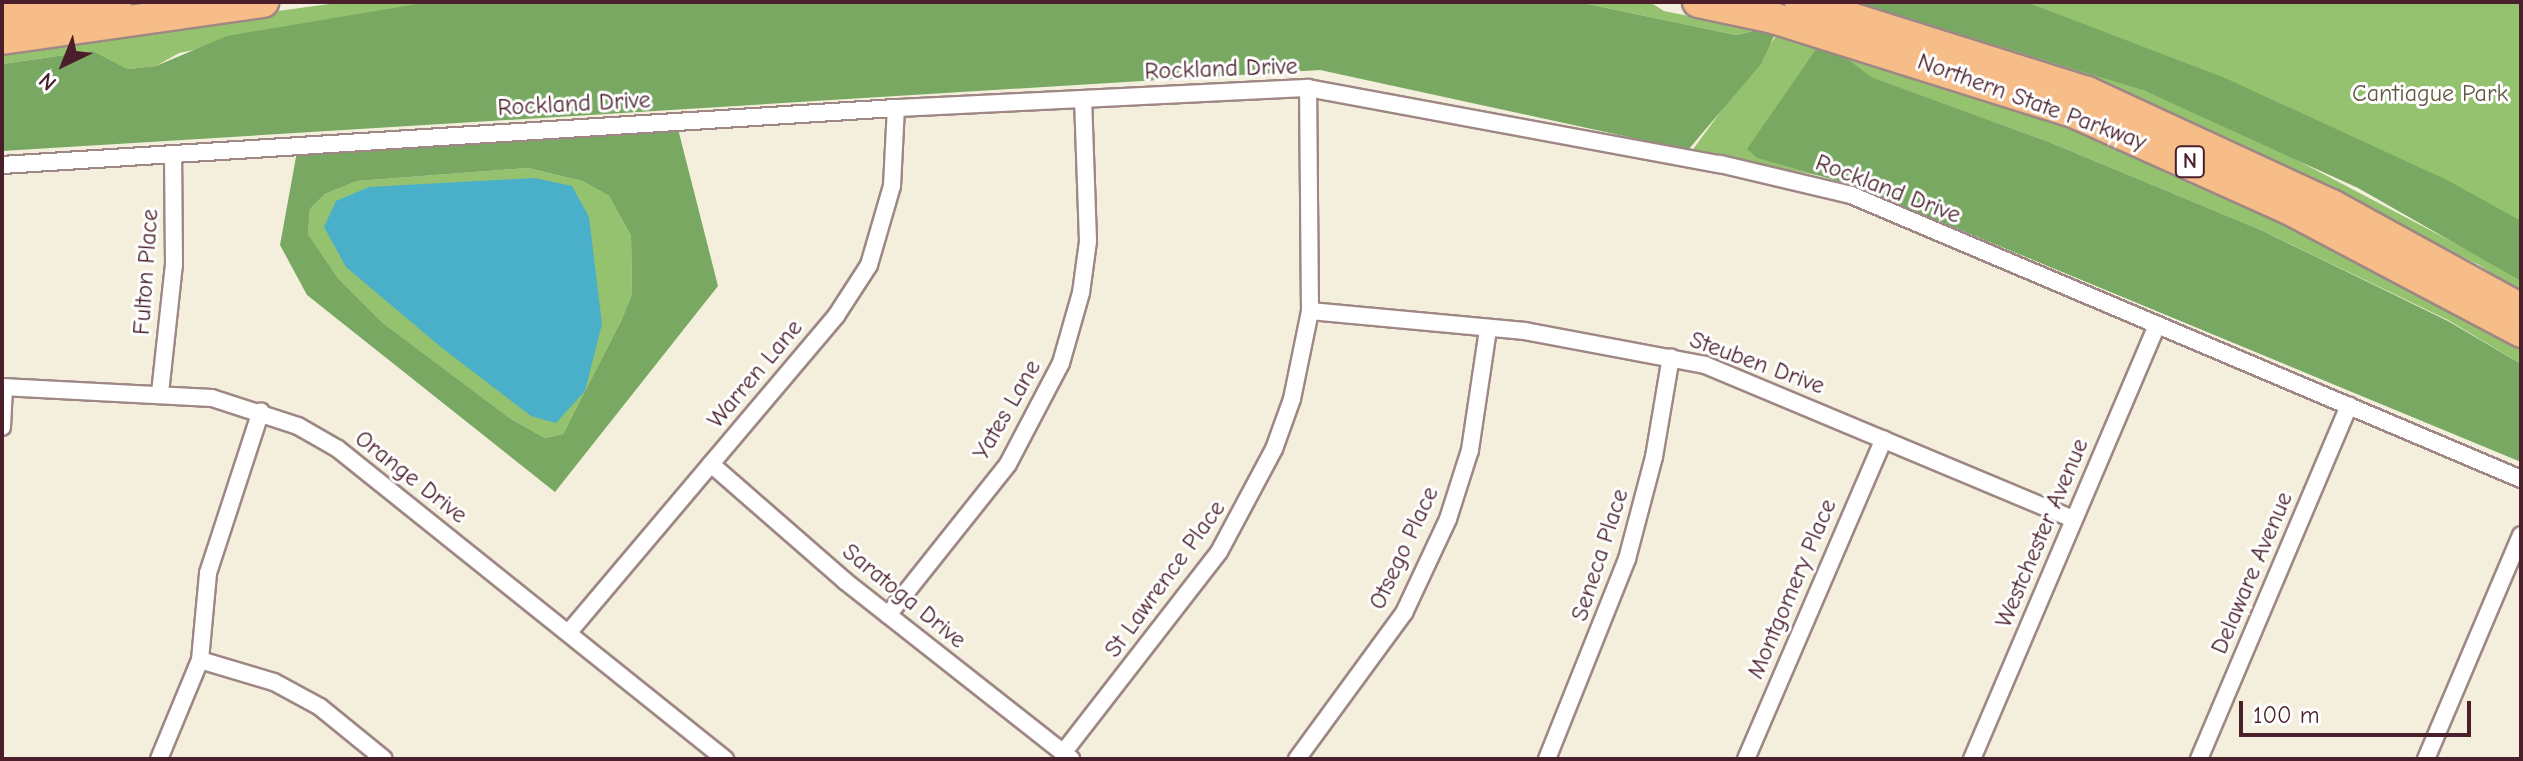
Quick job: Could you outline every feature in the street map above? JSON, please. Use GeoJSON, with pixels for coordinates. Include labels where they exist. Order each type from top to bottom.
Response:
{"type":"FeatureCollection","features":[{"type":"Feature","properties":{"kind":"highway"},"geometry":{"type":"LineString","coordinates":[[2,16],[116,2]]}},
{"type":"Feature","properties":{"kind":"highway"},"geometry":{"type":"LineString","coordinates":[[2,39],[263,2]]}},
{"type":"Feature","properties":{"kind":"highway","name":"Northern State Parkway"},"geometry":{"type":"LineString","coordinates":[[1698,2],[1773,18],[1846,27],[2123,108],[2332,205],[2521,309]]}},
{"type":"Feature","properties":{"kind":"highway","name":"Northern State Parkway"},"geometry":{"type":"LineString","coordinates":[[1800,2],[1846,27],[2160,148],[2289,209],[2521,332]]}},
{"type":"Feature","properties":{"kind":"street","name":"Rockland Drive"},"geometry":{"type":"LineString","coordinates":[[2,165],[896,108],[1308,88],[1815,184],[2521,479]]}},
{"type":"Feature","properties":{"kind":"street","name":"St Lawrence Place"},"geometry":{"type":"LineString","coordinates":[[1067,756],[1219,552],[1247,508],[1292,399],[1310,311],[1308,88]]}},
{"type":"Feature","properties":{"kind":"street","name":"Yates Lane"},"geometry":{"type":"LineString","coordinates":[[888,615],[1008,464],[1061,363],[1081,293],[1088,241],[1083,99]]}},
{"type":"Feature","properties":{"kind":"street","name":"Warren Lane"},"geometry":{"type":"LineString","coordinates":[[569,632],[836,316],[869,265],[892,186],[896,108]]}},
{"type":"Feature","properties":{"kind":"street","name":"Fulton Place"},"geometry":{"type":"LineString","coordinates":[[160,393],[174,265],[173,154]]}},
{"type":"Feature","properties":{"kind":"street","name":"Steuben Drive"},"geometry":{"type":"LineString","coordinates":[[1310,311],[1525,331],[1671,357],[1733,375],[2073,519]]}},
{"type":"Feature","properties":{"kind":"street","name":"Westchester Avenue"},"geometry":{"type":"LineString","coordinates":[[1972,759],[2157,325]]}},
{"type":"Feature","properties":{"kind":"street","name":"Otsego Place"},"geometry":{"type":"LineString","coordinates":[[1297,759],[1404,613],[1448,519],[1470,450],[1488,329]]}},
{"type":"Feature","properties":{"kind":"street","name":"Seneca Place"},"geometry":{"type":"LineString","coordinates":[[1547,759],[1627,559],[1654,457],[1671,357]]}},
{"type":"Feature","properties":{"kind":"street","name":"Orange Drive"},"geometry":{"type":"LineString","coordinates":[[3,387],[212,398],[261,411],[338,449],[725,759]]}},
{"type":"Feature","properties":{"kind":"street"},"geometry":{"type":"LineString","coordinates":[[2,427],[3,387]]}},
{"type":"Feature","properties":{"kind":"street","name":"Delaware Avenue"},"geometry":{"type":"LineString","coordinates":[[2199,759],[2349,405]]}},
{"type":"Feature","properties":{"kind":"street"},"geometry":{"type":"LineString","coordinates":[[159,759],[200,660],[208,573],[261,411]]}},
{"type":"Feature","properties":{"kind":"street","name":"Montgomery Place"},"geometry":{"type":"LineString","coordinates":[[1746,759],[1884,439]]}},
{"type":"Feature","properties":{"kind":"street","name":"Saratoga Drive"},"geometry":{"type":"LineString","coordinates":[[711,464],[888,615],[1067,756]]}},
{"type":"Feature","properties":{"kind":"street"},"geometry":{"type":"LineString","coordinates":[[2426,759],[2521,535]]}},
{"type":"Feature","properties":{"kind":"street"},"geometry":{"type":"LineString","coordinates":[[200,660],[274,682],[320,707],[384,759]]}},
{"type":"Feature","properties":{"kind":"green space"},"geometry":{"type":"Polygon","coordinates":[[[344,2],[429,2],[179,53],[156,66],[128,69],[93,51],[2,64],[2,49],[344,2]]]}},
{"type":"Feature","properties":{"kind":"green space"},"geometry":{"type":"Polygon","coordinates":[[[429,2],[1578,2],[1736,35],[1758,30],[1775,34],[1761,64],[1688,150],[1320,70],[2,151],[2,64],[93,51],[128,69],[156,66],[227,36],[429,2]]]}},
{"type":"Feature","properties":{"kind":"green space"},"geometry":{"type":"Polygon","coordinates":[[[1578,2],[1650,2],[1664,11],[1758,30],[1736,35],[1578,2]]]}},
{"type":"Feature","properties":{"kind":"green space"},"geometry":{"type":"Polygon","coordinates":[[[1801,2],[1870,2],[1758,158],[1821,176],[1691,152],[1801,2]]]}},
{"type":"Feature","properties":{"kind":"green space"},"geometry":{"type":"Polygon","coordinates":[[[1856,2],[2026,2],[2225,78],[2447,180],[2521,221],[2521,281],[2358,188],[2145,91],[1856,2]]]}},
{"type":"Feature","properties":{"kind":"green space","name":"Cantiague Park"},"geometry":{"type":"Polygon","coordinates":[[[1944,2],[2521,2],[2521,247],[1944,2]]]}},
{"type":"Feature","properties":{"kind":"green space"},"geometry":{"type":"Polygon","coordinates":[[[1881,12],[1895,12],[2145,91],[2255,138],[2483,258],[2521,281],[2521,292],[2479,265],[2246,151],[1881,12]]]}},
{"type":"Feature","properties":{"kind":"green space"},"geometry":{"type":"Polygon","coordinates":[[[1819,45],[1835,49],[1871,77],[2049,142],[2261,230],[2448,321],[2521,364],[2521,462],[1852,185],[1757,158],[1747,149],[1819,45]]]}},
{"type":"Feature","properties":{"kind":"green space"},"geometry":{"type":"Polygon","coordinates":[[[1835,49],[2044,115],[2279,216],[2521,344],[2521,364],[2448,320],[2261,230],[2049,142],[1870,77],[1835,49]]]}},
{"type":"Feature","properties":{"kind":"green space"},"geometry":{"type":"Polygon","coordinates":[[[676,121],[718,286],[555,492],[307,295],[280,245],[298,146],[676,121]],[[528,168],[357,181],[325,194],[310,209],[308,234],[338,278],[383,323],[511,419],[545,438],[563,434],[632,294],[631,236],[609,196],[582,181],[528,168]]]}},
{"type":"Feature","properties":{"kind":"green space"},"geometry":{"type":"Polygon","coordinates":[[[528,168],[582,181],[609,196],[631,236],[632,294],[621,321],[563,434],[545,438],[511,419],[383,323],[338,278],[308,234],[310,209],[325,194],[357,181],[528,168]]]}},
{"type":"Feature","properties":{"kind":"water"},"geometry":{"type":"Polygon","coordinates":[[[535,178],[572,186],[589,217],[602,324],[585,391],[556,423],[531,416],[442,348],[346,267],[324,227],[336,201],[369,187],[535,178]]]}}]}
